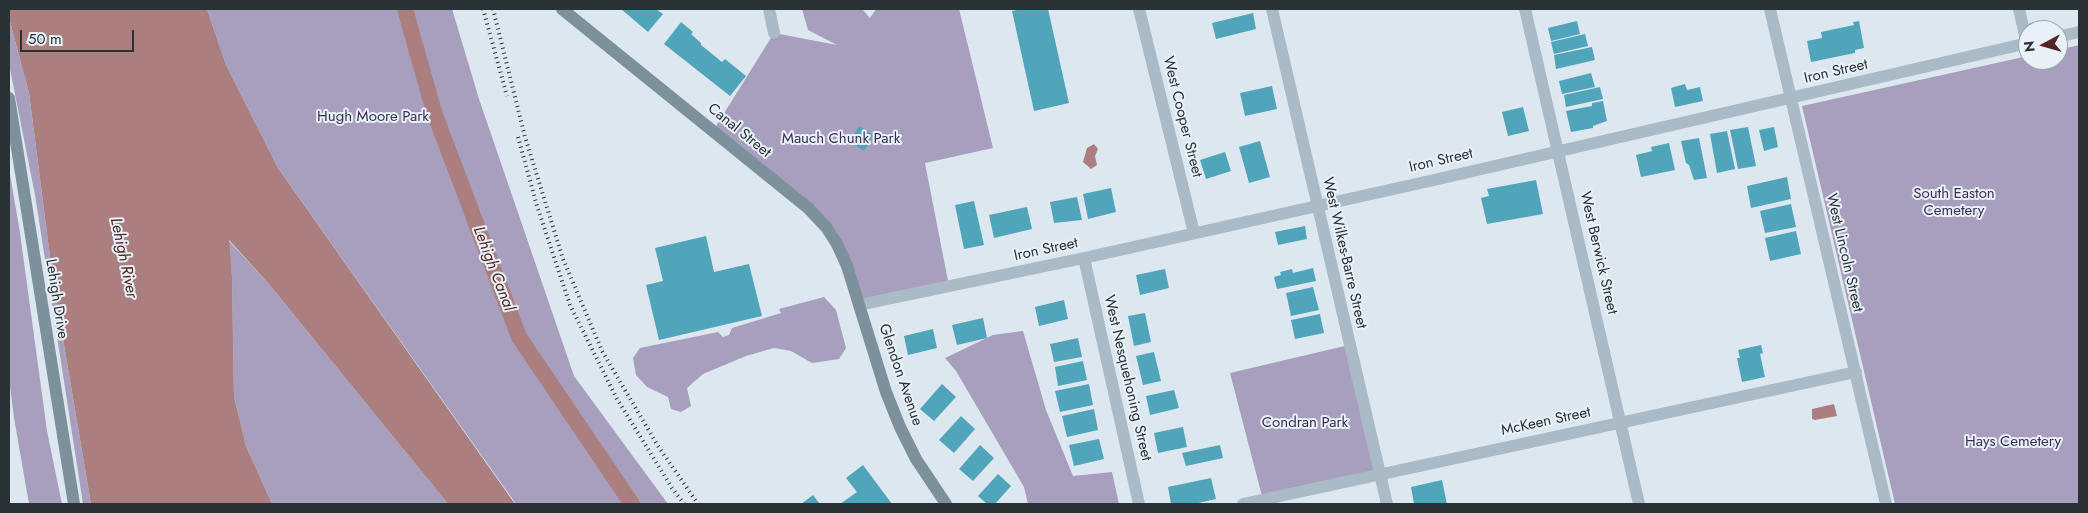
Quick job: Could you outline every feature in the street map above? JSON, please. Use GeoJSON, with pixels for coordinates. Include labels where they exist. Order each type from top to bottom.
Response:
{"type":"FeatureCollection","features":[{"type":"Feature","properties":{"kind":"street","name":"Canal Street"},"geometry":{"type":"LineString","coordinates":[[562,9],[808,208],[826,227],[837,244],[859,305]]}},
{"type":"Feature","properties":{"kind":"street"},"geometry":{"type":"LineString","coordinates":[[769,9],[774,34]]}},
{"type":"Feature","properties":{"kind":"street","name":"West Cooper Street"},"geometry":{"type":"LineString","coordinates":[[1139,9],[1194,233]]}},
{"type":"Feature","properties":{"kind":"street","name":"West Wilkes-Barre Street"},"geometry":{"type":"LineString","coordinates":[[1272,9],[1316,206],[1387,504]]}},
{"type":"Feature","properties":{"kind":"street","name":"West Berwick Street"},"geometry":{"type":"LineString","coordinates":[[1525,9],[1639,504]]}},
{"type":"Feature","properties":{"kind":"street","name":"West Lincoln Street"},"geometry":{"type":"LineString","coordinates":[[1770,9],[1886,504]]}},
{"type":"Feature","properties":{"kind":"street","name":"Iron Street"},"geometry":{"type":"LineString","coordinates":[[859,305],[1084,258],[2018,45]]}},
{"type":"Feature","properties":{"kind":"street","name":"Lehigh Drive"},"geometry":{"type":"LineString","coordinates":[[9,98],[74,504]]}},
{"type":"Feature","properties":{"kind":"street","name":"West Nesquehoning Street"},"geometry":{"type":"LineString","coordinates":[[1084,258],[1139,504]]}},
{"type":"Feature","properties":{"kind":"street","name":"Glendon Avenue"},"geometry":{"type":"LineString","coordinates":[[859,305],[896,420],[916,459],[946,504]]}},
{"type":"Feature","properties":{"kind":"street","name":"McKeen Street"},"geometry":{"type":"LineString","coordinates":[[1243,504],[1856,372]]}},
{"type":"Feature","properties":{"kind":"green space","name":"Hugh Moore Park"},"geometry":{"type":"Polygon","coordinates":[[[207,9],[452,9],[479,99],[574,376],[668,504],[516,504],[278,168],[226,65],[207,9]]]}},
{"type":"Feature","properties":{"kind":"green space","name":"Mauch Chunk Park"},"geometry":{"type":"Polygon","coordinates":[[[802,9],[862,9],[870,18],[876,9],[959,9],[993,148],[925,163],[949,286],[859,305],[819,219],[713,131],[774,33],[837,45],[808,30],[802,9]]]}},
{"type":"Feature","properties":{"kind":"green space"},"geometry":{"type":"Polygon","coordinates":[[[9,18],[29,93],[53,280],[91,504],[83,504],[35,195],[9,64],[9,18]]]}},
{"type":"Feature","properties":{"kind":"green space","name":"South Easton Cemetery"},"geometry":{"type":"Polygon","coordinates":[[[2079,45],[2079,504],[1895,504],[1802,106],[2018,58],[2018,70],[2068,70],[2068,48],[2079,45]]]}},
{"type":"Feature","properties":{"kind":"green space"},"geometry":{"type":"Polygon","coordinates":[[[9,168],[20,233],[47,431],[62,504],[29,504],[14,418],[9,379],[9,168]]]}},
{"type":"Feature","properties":{"kind":"green space"},"geometry":{"type":"Polygon","coordinates":[[[228,240],[268,283],[448,504],[272,504],[246,446],[234,397],[232,276],[228,240]]]}},
{"type":"Feature","properties":{"kind":"green space"},"geometry":{"type":"Polygon","coordinates":[[[824,297],[836,310],[846,348],[839,359],[812,363],[791,351],[774,348],[746,356],[703,374],[687,388],[691,406],[681,412],[671,409],[668,397],[647,387],[636,375],[633,358],[640,348],[718,332],[723,337],[729,335],[732,328],[781,313],[779,309],[824,297]]]}},
{"type":"Feature","properties":{"kind":"green space"},"geometry":{"type":"Polygon","coordinates":[[[1023,331],[1046,410],[1073,476],[1112,472],[1119,504],[1028,504],[1024,487],[956,371],[945,358],[993,335],[1023,331]]]}},
{"type":"Feature","properties":{"kind":"green space","name":"Condran Park"},"geometry":{"type":"Polygon","coordinates":[[[1349,345],[1380,473],[1263,500],[1230,373],[1349,345]]]}},
{"type":"Feature","properties":{"kind":"water","name":"Lehigh River"},"geometry":{"type":"Polygon","coordinates":[[[9,9],[207,9],[226,65],[278,168],[515,504],[448,504],[268,283],[229,240],[232,276],[234,397],[246,446],[272,504],[91,504],[53,280],[29,93],[9,18],[9,9]]]}},
{"type":"Feature","properties":{"kind":"water"},"geometry":{"type":"Polygon","coordinates":[[[1094,144],[1098,149],[1095,156],[1097,165],[1091,169],[1083,162],[1087,148],[1094,144]]]}},
{"type":"Feature","properties":{"kind":"water"},"geometry":{"type":"Polygon","coordinates":[[[1834,404],[1837,416],[1812,419],[1812,409],[1834,404]]]}},
{"type":"Feature","properties":{"kind":"building"},"geometry":{"type":"Polygon","coordinates":[[[621,9],[656,9],[663,14],[648,32],[621,9]]]}},
{"type":"Feature","properties":{"kind":"building"},"geometry":{"type":"Polygon","coordinates":[[[1048,9],[1069,103],[1034,111],[1012,11],[1048,9]]]}},
{"type":"Feature","properties":{"kind":"building"},"geometry":{"type":"Polygon","coordinates":[[[1253,13],[1256,29],[1216,39],[1212,23],[1253,13]]]}},
{"type":"Feature","properties":{"kind":"building"},"geometry":{"type":"Polygon","coordinates":[[[1577,21],[1580,34],[1551,41],[1548,28],[1577,21]]]}},
{"type":"Feature","properties":{"kind":"building"},"geometry":{"type":"Polygon","coordinates":[[[1859,21],[1864,48],[1855,50],[1855,53],[1811,62],[1807,41],[1822,38],[1821,32],[1854,25],[1853,22],[1859,21]]]}},
{"type":"Feature","properties":{"kind":"building"},"geometry":{"type":"Polygon","coordinates":[[[681,22],[693,32],[691,34],[701,45],[722,62],[725,59],[746,76],[730,96],[664,44],[681,22]]]}},
{"type":"Feature","properties":{"kind":"building"},"geometry":{"type":"Polygon","coordinates":[[[1585,34],[1588,46],[1554,54],[1551,42],[1585,34]]]}},
{"type":"Feature","properties":{"kind":"building"},"geometry":{"type":"Polygon","coordinates":[[[1592,47],[1595,60],[1556,69],[1554,55],[1592,47]]]}},
{"type":"Feature","properties":{"kind":"building"},"geometry":{"type":"Polygon","coordinates":[[[1591,73],[1595,87],[1562,94],[1559,81],[1591,73]]]}},
{"type":"Feature","properties":{"kind":"building"},"geometry":{"type":"Polygon","coordinates":[[[1685,84],[1687,90],[1700,87],[1703,101],[1675,107],[1671,88],[1685,84]]]}},
{"type":"Feature","properties":{"kind":"building"},"geometry":{"type":"Polygon","coordinates":[[[1272,86],[1277,109],[1245,116],[1240,93],[1272,86]]]}},
{"type":"Feature","properties":{"kind":"building"},"geometry":{"type":"Polygon","coordinates":[[[1600,87],[1603,99],[1566,107],[1564,95],[1600,87]]]}},
{"type":"Feature","properties":{"kind":"building"},"geometry":{"type":"Polygon","coordinates":[[[1603,101],[1607,121],[1593,126],[1593,128],[1571,132],[1566,111],[1592,106],[1592,103],[1603,101]]]}},
{"type":"Feature","properties":{"kind":"building"},"geometry":{"type":"Polygon","coordinates":[[[1523,107],[1529,131],[1508,136],[1502,112],[1523,107]]]}},
{"type":"Feature","properties":{"kind":"building"},"geometry":{"type":"Polygon","coordinates":[[[859,126],[874,135],[864,151],[850,142],[859,126]]]}},
{"type":"Feature","properties":{"kind":"building"},"geometry":{"type":"Polygon","coordinates":[[[1748,127],[1756,166],[1738,169],[1730,130],[1748,127]]]}},
{"type":"Feature","properties":{"kind":"building"},"geometry":{"type":"Polygon","coordinates":[[[1774,127],[1778,147],[1764,151],[1759,130],[1774,127]]]}},
{"type":"Feature","properties":{"kind":"building"},"geometry":{"type":"Polygon","coordinates":[[[1727,131],[1735,169],[1717,173],[1710,134],[1727,131]]]}},
{"type":"Feature","properties":{"kind":"building"},"geometry":{"type":"Polygon","coordinates":[[[1699,138],[1707,178],[1694,180],[1689,165],[1686,163],[1681,141],[1699,138]]]}},
{"type":"Feature","properties":{"kind":"building"},"geometry":{"type":"Polygon","coordinates":[[[1260,141],[1270,177],[1249,183],[1239,147],[1260,141]]]}},
{"type":"Feature","properties":{"kind":"building"},"geometry":{"type":"Polygon","coordinates":[[[1669,143],[1675,170],[1641,177],[1636,155],[1652,151],[1651,147],[1669,143]]]}},
{"type":"Feature","properties":{"kind":"building"},"geometry":{"type":"Polygon","coordinates":[[[1225,152],[1231,171],[1206,179],[1200,160],[1225,152]]]}},
{"type":"Feature","properties":{"kind":"building"},"geometry":{"type":"Polygon","coordinates":[[[1787,177],[1791,199],[1751,208],[1747,186],[1787,177]]]}},
{"type":"Feature","properties":{"kind":"building"},"geometry":{"type":"Polygon","coordinates":[[[1536,180],[1543,214],[1487,224],[1481,198],[1489,196],[1487,189],[1536,180]]]}},
{"type":"Feature","properties":{"kind":"building"},"geometry":{"type":"Polygon","coordinates":[[[1111,188],[1116,212],[1088,219],[1083,194],[1111,188]]]}},
{"type":"Feature","properties":{"kind":"building"},"geometry":{"type":"Polygon","coordinates":[[[1077,197],[1082,220],[1054,223],[1050,202],[1077,197]]]}},
{"type":"Feature","properties":{"kind":"building"},"geometry":{"type":"Polygon","coordinates":[[[974,201],[984,245],[964,249],[955,205],[974,201]]]}},
{"type":"Feature","properties":{"kind":"building"},"geometry":{"type":"Polygon","coordinates":[[[1791,204],[1796,227],[1765,233],[1760,211],[1791,204]]]}},
{"type":"Feature","properties":{"kind":"building"},"geometry":{"type":"Polygon","coordinates":[[[1027,207],[1032,229],[994,238],[989,215],[1027,207]]]}},
{"type":"Feature","properties":{"kind":"building"},"geometry":{"type":"Polygon","coordinates":[[[1305,226],[1307,239],[1278,245],[1275,232],[1305,226]]]}},
{"type":"Feature","properties":{"kind":"building"},"geometry":{"type":"Polygon","coordinates":[[[1796,231],[1801,254],[1770,261],[1765,238],[1796,231]]]}},
{"type":"Feature","properties":{"kind":"building"},"geometry":{"type":"Polygon","coordinates":[[[706,236],[714,272],[749,264],[762,316],[659,340],[646,285],[663,281],[655,248],[706,236]]]}},
{"type":"Feature","properties":{"kind":"building"},"geometry":{"type":"Polygon","coordinates":[[[1313,268],[1316,281],[1277,289],[1274,277],[1281,275],[1280,272],[1292,269],[1293,273],[1313,268]]]}},
{"type":"Feature","properties":{"kind":"building"},"geometry":{"type":"Polygon","coordinates":[[[1165,269],[1169,288],[1140,295],[1136,275],[1165,269]]]}},
{"type":"Feature","properties":{"kind":"building"},"geometry":{"type":"Polygon","coordinates":[[[1313,287],[1319,310],[1291,316],[1286,293],[1313,287]]]}},
{"type":"Feature","properties":{"kind":"building"},"geometry":{"type":"Polygon","coordinates":[[[1064,300],[1068,319],[1039,326],[1035,307],[1064,300]]]}},
{"type":"Feature","properties":{"kind":"building"},"geometry":{"type":"Polygon","coordinates":[[[1145,313],[1151,342],[1134,346],[1128,316],[1145,313]]]}},
{"type":"Feature","properties":{"kind":"building"},"geometry":{"type":"Polygon","coordinates":[[[1320,314],[1324,333],[1295,339],[1291,320],[1320,314]]]}},
{"type":"Feature","properties":{"kind":"building"},"geometry":{"type":"Polygon","coordinates":[[[983,318],[987,338],[957,345],[952,325],[983,318]]]}},
{"type":"Feature","properties":{"kind":"building"},"geometry":{"type":"Polygon","coordinates":[[[933,329],[937,348],[908,355],[904,336],[933,329]]]}},
{"type":"Feature","properties":{"kind":"building"},"geometry":{"type":"Polygon","coordinates":[[[1078,338],[1082,357],[1054,362],[1050,344],[1078,338]]]}},
{"type":"Feature","properties":{"kind":"building"},"geometry":{"type":"Polygon","coordinates":[[[1761,345],[1763,353],[1760,354],[1765,377],[1742,382],[1737,358],[1740,358],[1738,350],[1761,345]]]}},
{"type":"Feature","properties":{"kind":"building"},"geometry":{"type":"Polygon","coordinates":[[[1154,352],[1161,381],[1143,385],[1136,356],[1154,352]]]}},
{"type":"Feature","properties":{"kind":"building"},"geometry":{"type":"Polygon","coordinates":[[[1083,361],[1087,380],[1058,386],[1055,367],[1083,361]]]}},
{"type":"Feature","properties":{"kind":"building"},"geometry":{"type":"Polygon","coordinates":[[[942,384],[956,397],[934,421],[920,409],[942,384]]]}},
{"type":"Feature","properties":{"kind":"building"},"geometry":{"type":"Polygon","coordinates":[[[1089,384],[1093,405],[1060,412],[1055,391],[1089,384]]]}},
{"type":"Feature","properties":{"kind":"building"},"geometry":{"type":"Polygon","coordinates":[[[1174,390],[1179,408],[1150,415],[1146,396],[1174,390]]]}},
{"type":"Feature","properties":{"kind":"building"},"geometry":{"type":"Polygon","coordinates":[[[1094,409],[1098,430],[1067,437],[1062,416],[1094,409]]]}},
{"type":"Feature","properties":{"kind":"building"},"geometry":{"type":"Polygon","coordinates":[[[961,416],[975,429],[954,453],[939,440],[961,416]]]}},
{"type":"Feature","properties":{"kind":"building"},"geometry":{"type":"Polygon","coordinates":[[[1183,427],[1187,447],[1158,453],[1154,433],[1183,427]]]}},
{"type":"Feature","properties":{"kind":"building"},"geometry":{"type":"Polygon","coordinates":[[[1099,439],[1104,459],[1074,466],[1069,445],[1099,439]]]}},
{"type":"Feature","properties":{"kind":"building"},"geometry":{"type":"Polygon","coordinates":[[[980,445],[994,458],[973,481],[959,469],[980,445]]]}},
{"type":"Feature","properties":{"kind":"building"},"geometry":{"type":"Polygon","coordinates":[[[1220,445],[1223,458],[1186,466],[1182,453],[1220,445]]]}},
{"type":"Feature","properties":{"kind":"building"},"geometry":{"type":"Polygon","coordinates":[[[863,465],[892,504],[840,504],[857,492],[846,478],[863,465]]]}},
{"type":"Feature","properties":{"kind":"building"},"geometry":{"type":"Polygon","coordinates":[[[998,474],[1011,486],[995,504],[987,504],[978,496],[998,474]]]}},
{"type":"Feature","properties":{"kind":"building"},"geometry":{"type":"Polygon","coordinates":[[[1211,478],[1216,499],[1194,504],[1171,504],[1168,487],[1211,478]]]}},
{"type":"Feature","properties":{"kind":"building"},"geometry":{"type":"Polygon","coordinates":[[[1442,480],[1447,504],[1414,504],[1411,487],[1442,480]]]}},
{"type":"Feature","properties":{"kind":"building"},"geometry":{"type":"Polygon","coordinates":[[[813,495],[820,504],[801,504],[813,495]]]}},
{"type":"Feature","properties":{"kind":"waterway","name":"Lehigh Canal"},"geometry":{"type":"LineString","coordinates":[[405,9],[434,112],[519,337],[632,504]]}},
{"type":"Feature","properties":{"kind":"railway"},"geometry":{"type":"LineString","coordinates":[[483,9],[507,96]]}},
{"type":"Feature","properties":{"kind":"railway"},"geometry":{"type":"LineString","coordinates":[[493,9],[525,137],[563,259],[602,351],[658,446],[698,504]]}},
{"type":"Feature","properties":{"kind":"railway"},"geometry":{"type":"LineString","coordinates":[[518,137],[537,206],[570,305],[617,399],[672,488],[684,504]]}},
{"type":"Feature","properties":{"kind":"park label","name":"Hays Cemetery"},"geometry":{"type":"Point","coordinates":[2013,442]}}]}
